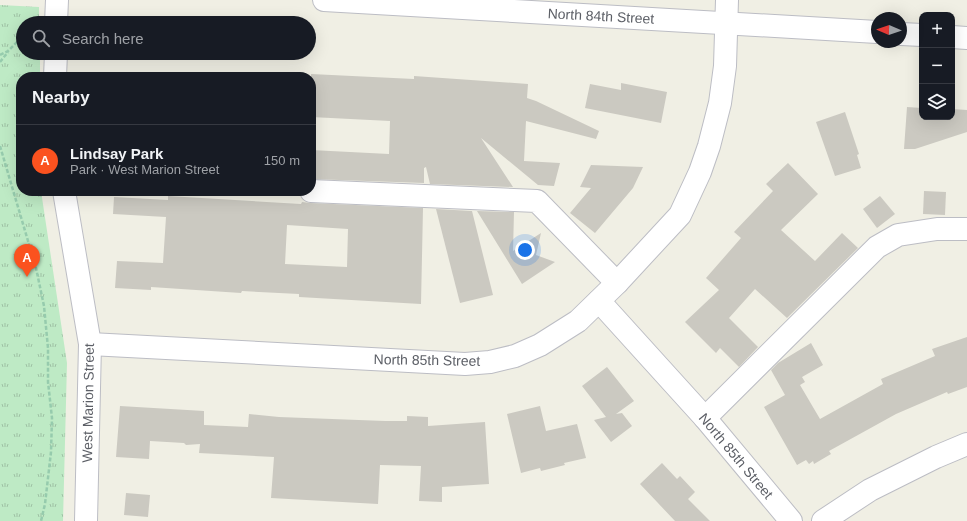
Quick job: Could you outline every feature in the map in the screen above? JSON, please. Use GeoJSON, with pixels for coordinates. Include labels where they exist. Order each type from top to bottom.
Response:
{"type":"FeatureCollection","features":[{"type":"Feature","properties":{"kind":"street"},"geometry":{"type":"LineString","coordinates":[[56,16],[57,0]]}},
{"type":"Feature","properties":{"kind":"street","name":"North 84th Street"},"geometry":{"type":"LineString","coordinates":[[324,0],[871,32]]}},
{"type":"Feature","properties":{"kind":"street"},"geometry":{"type":"LineString","coordinates":[[599,301],[680,215],[700,172],[709,146],[720,103],[725,66],[727,0]]}},
{"type":"Feature","properties":{"kind":"street"},"geometry":{"type":"LineString","coordinates":[[907,34],[919,35]]}},
{"type":"Feature","properties":{"kind":"street"},"geometry":{"type":"LineString","coordinates":[[955,37],[967,38]]}},
{"type":"Feature","properties":{"kind":"street"},"geometry":{"type":"LineString","coordinates":[[55,72],[56,60]]}},
{"type":"Feature","properties":{"kind":"street"},"geometry":{"type":"LineString","coordinates":[[316,190],[537,201],[617,283]]}},
{"type":"Feature","properties":{"kind":"street","name":"West Marion Street"},"geometry":{"type":"LineString","coordinates":[[65,196],[90,344],[86,521]]}},
{"type":"Feature","properties":{"kind":"street"},"geometry":{"type":"LineString","coordinates":[[705,418],[877,247],[898,235],[937,229],[967,229]]}},
{"type":"Feature","properties":{"kind":"street","name":"North 85th Street"},"geometry":{"type":"LineString","coordinates":[[90,344],[438,363],[465,364],[490,362],[515,356],[540,345],[578,321],[599,301],[705,418],[791,521]]}},
{"type":"Feature","properties":{"kind":"street"},"geometry":{"type":"LineString","coordinates":[[823,521],[870,490],[936,457],[967,444]]}},
{"type":"Feature","properties":{"kind":"path"},"geometry":{"type":"LineString","coordinates":[[0,62],[16,43]]}},
{"type":"Feature","properties":{"kind":"path"},"geometry":{"type":"LineString","coordinates":[[0,55],[8,51]]}},
{"type":"Feature","properties":{"kind":"path"},"geometry":{"type":"LineString","coordinates":[[0,146],[36,268],[44,306],[48,348],[48,382],[52,418],[51,452],[45,504],[41,521]]}},
{"type":"Feature","properties":{"kind":"green space"},"geometry":{"type":"Polygon","coordinates":[[[0,5],[39,7],[39,16],[16,16],[16,60],[40,60],[40,72],[16,72],[16,196],[42,196],[67,363],[63,521],[0,521],[0,5]]]}},
{"type":"Feature","properties":{"kind":"building"},"geometry":{"type":"Polygon","coordinates":[[[316,74],[414,79],[414,76],[528,84],[527,98],[599,131],[596,139],[526,121],[524,161],[560,163],[554,186],[538,185],[481,138],[513,187],[430,184],[426,167],[424,168],[424,183],[316,179],[316,150],[389,154],[390,121],[316,117],[316,74]]]}},
{"type":"Feature","properties":{"kind":"building"},"geometry":{"type":"Polygon","coordinates":[[[621,83],[667,92],[661,123],[585,108],[590,84],[621,90],[621,83]]]}},
{"type":"Feature","properties":{"kind":"building"},"geometry":{"type":"Polygon","coordinates":[[[907,107],[919,108],[919,120],[955,120],[955,109],[967,110],[967,132],[915,149],[904,149],[907,107]]]}},
{"type":"Feature","properties":{"kind":"building"},"geometry":{"type":"Polygon","coordinates":[[[845,112],[859,154],[857,155],[861,168],[835,176],[816,122],[845,112]]]}},
{"type":"Feature","properties":{"kind":"building"},"geometry":{"type":"Polygon","coordinates":[[[788,163],[818,194],[781,230],[815,261],[842,233],[858,248],[787,318],[755,289],[729,318],[758,347],[739,367],[720,348],[716,353],[685,322],[719,290],[706,278],[741,238],[734,232],[773,191],[766,184],[788,163]]]}},
{"type":"Feature","properties":{"kind":"building"},"geometry":{"type":"Polygon","coordinates":[[[591,165],[643,167],[633,188],[595,233],[570,213],[591,188],[580,187],[591,165]]]}},
{"type":"Feature","properties":{"kind":"building"},"geometry":{"type":"Polygon","coordinates":[[[924,191],[946,192],[945,215],[923,214],[924,191]]]}},
{"type":"Feature","properties":{"kind":"building"},"geometry":{"type":"Polygon","coordinates":[[[168,196],[301,204],[302,202],[423,208],[421,304],[299,297],[299,294],[242,291],[241,293],[151,287],[151,290],[115,288],[117,261],[163,263],[166,217],[113,214],[114,197],[168,200],[168,196]],[[287,225],[285,264],[347,267],[348,229],[287,225]]]}},
{"type":"Feature","properties":{"kind":"building"},"geometry":{"type":"Polygon","coordinates":[[[880,196],[895,214],[877,228],[863,209],[880,196]]]}},
{"type":"Feature","properties":{"kind":"building"},"geometry":{"type":"Polygon","coordinates":[[[436,209],[472,211],[493,295],[460,303],[436,209]]]}},
{"type":"Feature","properties":{"kind":"building"},"geometry":{"type":"Polygon","coordinates":[[[477,211],[514,212],[513,251],[541,233],[536,255],[555,262],[522,284],[477,211]]]}},
{"type":"Feature","properties":{"kind":"building"},"geometry":{"type":"Polygon","coordinates":[[[967,337],[967,387],[948,394],[947,392],[896,414],[829,451],[831,454],[814,464],[813,461],[809,464],[806,460],[797,465],[764,407],[785,395],[771,370],[778,363],[811,343],[823,365],[802,377],[805,382],[800,385],[820,419],[883,384],[881,379],[935,356],[932,349],[967,337]]]}},
{"type":"Feature","properties":{"kind":"building"},"geometry":{"type":"Polygon","coordinates":[[[607,367],[634,401],[616,414],[622,413],[632,426],[611,442],[594,420],[606,417],[582,386],[607,367]]]}},
{"type":"Feature","properties":{"kind":"building"},"geometry":{"type":"Polygon","coordinates":[[[120,406],[204,411],[204,425],[248,427],[249,414],[279,417],[385,421],[407,421],[407,416],[428,417],[428,426],[485,422],[489,484],[442,487],[442,502],[419,501],[421,466],[380,465],[378,504],[271,498],[274,457],[199,453],[200,444],[186,445],[184,443],[150,441],[149,459],[116,457],[120,406]]]}},
{"type":"Feature","properties":{"kind":"building"},"geometry":{"type":"Polygon","coordinates":[[[540,406],[546,431],[577,424],[586,458],[564,463],[565,465],[541,471],[540,468],[521,473],[507,414],[540,406]]]}},
{"type":"Feature","properties":{"kind":"building"},"geometry":{"type":"Polygon","coordinates":[[[662,463],[677,479],[680,476],[695,492],[688,499],[710,521],[675,521],[640,484],[662,463]]]}},
{"type":"Feature","properties":{"kind":"building"},"geometry":{"type":"Polygon","coordinates":[[[126,493],[150,495],[148,517],[124,515],[126,493]]]}},
{"type":"Feature","properties":{"kind":"place","name":"Lindsay Park"},"geometry":{"type":"Point","coordinates":[27,277]}}]}
